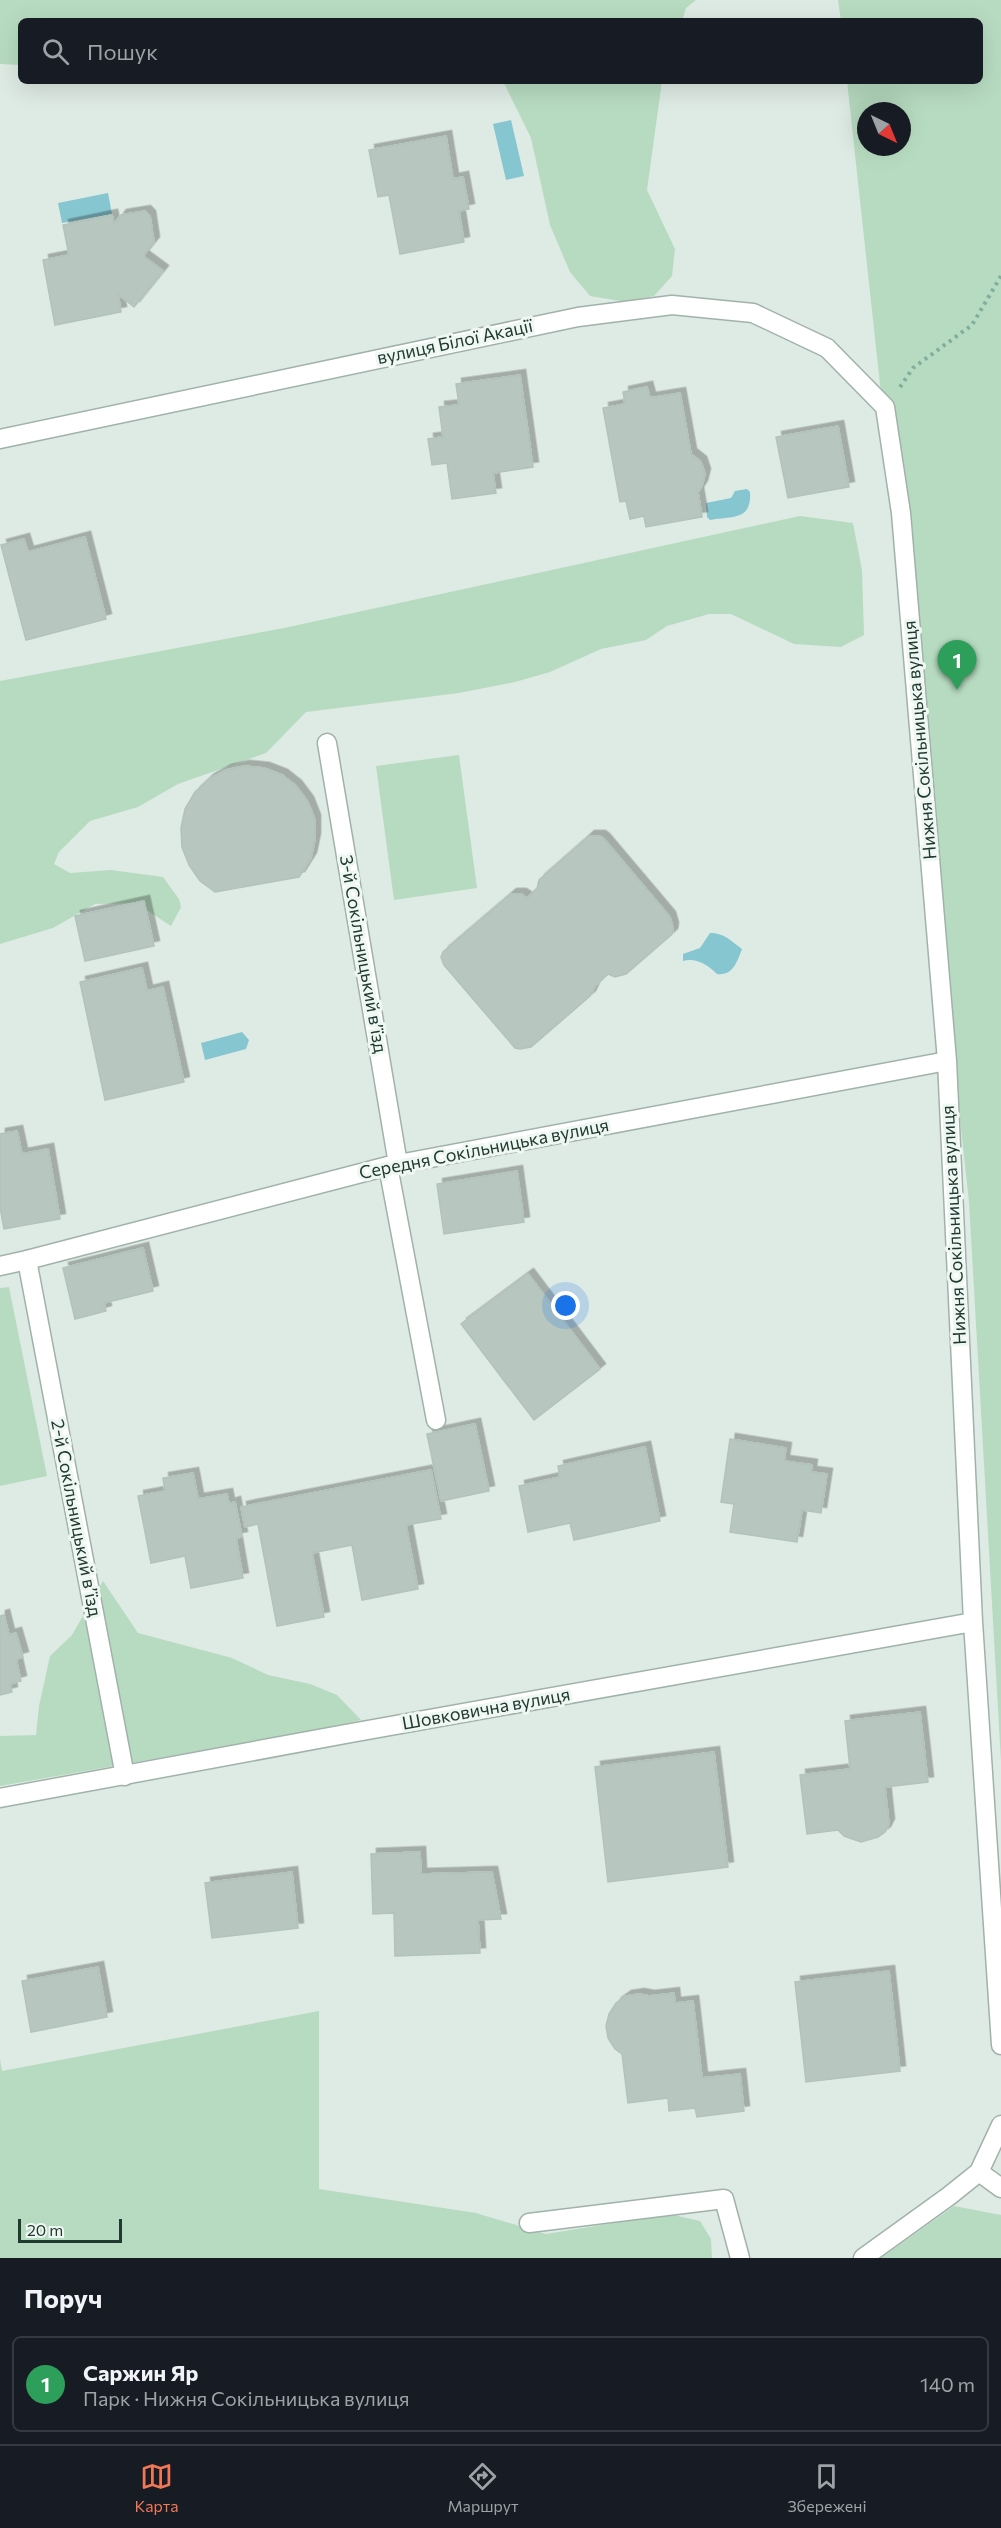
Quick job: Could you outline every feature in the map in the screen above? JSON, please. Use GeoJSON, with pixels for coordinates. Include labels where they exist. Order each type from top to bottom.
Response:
{"type":"FeatureCollection","features":[{"type":"Feature","properties":{"kind":"street","name":"вулиця Білої Акації"},"geometry":{"type":"LineString","coordinates":[[0,439],[578,317],[672,305],[753,314],[827,348],[885,406]]}},
{"type":"Feature","properties":{"kind":"street","name":"Нижня Сокільницька вулиця"},"geometry":{"type":"LineString","coordinates":[[885,406],[901,513],[946,1061],[973,1622],[1001,2045]]}},
{"type":"Feature","properties":{"kind":"street","name":"3-й Сокільницький в’їзд"},"geometry":{"type":"LineString","coordinates":[[327,743],[406,1249],[436,1419]]}},
{"type":"Feature","properties":{"kind":"street","name":"Середня Сокільницька вулиця"},"geometry":{"type":"LineString","coordinates":[[0,1266],[393,1165],[946,1061]]}},
{"type":"Feature","properties":{"kind":"street","name":"2-й Сокільницький в’їзд"},"geometry":{"type":"LineString","coordinates":[[27,1260],[125,1776]]}},
{"type":"Feature","properties":{"kind":"street","name":"Шовковична вулиця"},"geometry":{"type":"LineString","coordinates":[[0,1798],[973,1622]]}},
{"type":"Feature","properties":{"kind":"street"},"geometry":{"type":"LineString","coordinates":[[863,2258],[979,2172],[1001,2125]]}},
{"type":"Feature","properties":{"kind":"street"},"geometry":{"type":"LineString","coordinates":[[979,2172],[1001,2188]]}},
{"type":"Feature","properties":{"kind":"street"},"geometry":{"type":"LineString","coordinates":[[529,2223],[724,2199],[740,2258]]}},
{"type":"Feature","properties":{"kind":"path"},"geometry":{"type":"LineString","coordinates":[[885,406],[913,368],[972,325],[1001,276]]}},
{"type":"Feature","properties":{"kind":"green space"},"geometry":{"type":"Polygon","coordinates":[[[0,0],[696,0],[686,8],[683,18],[18,18],[18,65],[0,64],[0,0]]]}},
{"type":"Feature","properties":{"kind":"green space"},"geometry":{"type":"Polygon","coordinates":[[[838,0],[1001,0],[1001,1761],[969,1202],[847,84],[983,84],[983,18],[841,18],[838,0]]]}},
{"type":"Feature","properties":{"kind":"green space"},"geometry":{"type":"Polygon","coordinates":[[[504,84],[662,84],[647,190],[675,249],[672,276],[654,296],[626,302],[590,296],[570,272],[550,225],[531,138],[504,84]]]}},
{"type":"Feature","properties":{"kind":"green space"},"geometry":{"type":"Polygon","coordinates":[[[800,516],[853,523],[862,570],[864,635],[841,647],[794,644],[731,614],[709,614],[667,626],[646,640],[601,649],[550,672],[515,682],[459,693],[306,712],[266,753],[178,784],[138,807],[90,821],[59,852],[54,864],[70,873],[111,870],[163,877],[179,899],[181,907],[171,926],[136,903],[95,904],[53,928],[0,944],[0,681],[284,628],[800,516]]]}},
{"type":"Feature","properties":{"kind":"green space"},"geometry":{"type":"Polygon","coordinates":[[[459,755],[477,888],[394,900],[376,766],[459,755]]]}},
{"type":"Feature","properties":{"kind":"green space"},"geometry":{"type":"Polygon","coordinates":[[[9,1287],[47,1476],[0,1486],[0,1288],[9,1287]]]}},
{"type":"Feature","properties":{"kind":"green space"},"geometry":{"type":"Polygon","coordinates":[[[103,1581],[138,1633],[232,1658],[268,1675],[310,1684],[337,1695],[361,1720],[302,1733],[0,1786],[0,1736],[36,1735],[39,1706],[50,1656],[72,1635],[103,1581]]]}},
{"type":"Feature","properties":{"kind":"green space"},"geometry":{"type":"Polygon","coordinates":[[[319,2011],[319,2189],[476,2213],[546,2234],[669,2214],[700,2221],[711,2239],[712,2258],[0,2258],[0,2059],[2,2071],[319,2011]]]}},
{"type":"Feature","properties":{"kind":"green space"},"geometry":{"type":"Polygon","coordinates":[[[954,2206],[1001,2215],[1001,2258],[881,2258],[954,2206]]]}},
{"type":"Feature","properties":{"kind":"water"},"geometry":{"type":"Polygon","coordinates":[[[511,120],[524,176],[506,180],[493,124],[511,120]]]}},
{"type":"Feature","properties":{"kind":"water"},"geometry":{"type":"Polygon","coordinates":[[[108,193],[112,214],[62,223],[58,203],[108,193]]]}},
{"type":"Feature","properties":{"kind":"water"},"geometry":{"type":"Polygon","coordinates":[[[747,489],[750,492],[750,501],[744,513],[710,520],[707,517],[706,503],[731,498],[735,491],[747,489]]]}},
{"type":"Feature","properties":{"kind":"water"},"geometry":{"type":"Polygon","coordinates":[[[710,933],[724,936],[742,949],[734,967],[727,973],[717,974],[702,963],[693,960],[683,961],[683,954],[700,948],[710,933]]]}},
{"type":"Feature","properties":{"kind":"water"},"geometry":{"type":"Polygon","coordinates":[[[242,1032],[249,1040],[246,1049],[205,1060],[201,1043],[242,1032]]]}},
{"type":"Feature","properties":{"kind":"building"},"geometry":{"type":"Polygon","coordinates":[[[446,136],[453,179],[463,177],[469,209],[459,211],[464,242],[400,254],[389,195],[378,197],[369,150],[446,136]]]}},
{"type":"Feature","properties":{"kind":"building"},"geometry":{"type":"Polygon","coordinates":[[[145,211],[150,216],[154,242],[143,256],[163,271],[134,307],[118,294],[121,312],[55,325],[43,260],[69,255],[63,225],[112,215],[114,224],[121,215],[145,211]]]}},
{"type":"Feature","properties":{"kind":"building"},"geometry":{"type":"Polygon","coordinates":[[[520,375],[533,467],[493,473],[496,493],[452,499],[447,463],[432,465],[428,439],[443,437],[439,407],[459,405],[456,384],[520,375]]]}},
{"type":"Feature","properties":{"kind":"building"},"geometry":{"type":"Polygon","coordinates":[[[647,387],[650,398],[680,393],[691,454],[701,462],[705,474],[698,492],[702,517],[646,527],[644,516],[630,519],[626,501],[620,502],[603,408],[625,404],[623,392],[647,387]]]}},
{"type":"Feature","properties":{"kind":"building"},"geometry":{"type":"Polygon","coordinates":[[[838,426],[849,487],[788,498],[776,437],[838,426]]]}},
{"type":"Feature","properties":{"kind":"building"},"geometry":{"type":"Polygon","coordinates":[[[85,537],[106,619],[26,640],[1,545],[24,539],[28,552],[85,537]]]}},
{"type":"Feature","properties":{"kind":"building"},"geometry":{"type":"Polygon","coordinates":[[[244,766],[264,768],[282,775],[296,786],[308,802],[315,820],[315,839],[311,858],[299,877],[215,892],[200,881],[189,865],[182,847],[181,828],[185,809],[195,792],[209,779],[226,770],[244,766]]]}},
{"type":"Feature","properties":{"kind":"building"},"geometry":{"type":"Polygon","coordinates":[[[589,836],[600,836],[604,839],[670,917],[672,934],[626,974],[615,977],[608,974],[595,986],[590,996],[531,1047],[515,1048],[444,965],[441,957],[443,952],[511,894],[521,894],[527,898],[537,889],[539,880],[589,836]]]}},
{"type":"Feature","properties":{"kind":"building"},"geometry":{"type":"Polygon","coordinates":[[[144,901],[154,946],[85,961],[75,916],[144,901]]]}},
{"type":"Feature","properties":{"kind":"building"},"geometry":{"type":"Polygon","coordinates":[[[142,968],[147,991],[163,987],[184,1082],[105,1100],[80,982],[142,968]]]}},
{"type":"Feature","properties":{"kind":"building"},"geometry":{"type":"Polygon","coordinates":[[[17,1131],[22,1154],[48,1149],[60,1219],[4,1229],[0,1207],[0,1134],[17,1131]]]}},
{"type":"Feature","properties":{"kind":"building"},"geometry":{"type":"Polygon","coordinates":[[[517,1171],[524,1222],[444,1234],[437,1184],[517,1171]]]}},
{"type":"Feature","properties":{"kind":"building"},"geometry":{"type":"Polygon","coordinates":[[[143,1248],[153,1291],[104,1303],[106,1311],[75,1319],[63,1268],[143,1248]]]}},
{"type":"Feature","properties":{"kind":"building"},"geometry":{"type":"Polygon","coordinates":[[[528,1274],[600,1369],[534,1420],[461,1324],[528,1274]]]}},
{"type":"Feature","properties":{"kind":"building"},"geometry":{"type":"Polygon","coordinates":[[[475,1424],[489,1491],[441,1501],[427,1434],[475,1424]]]}},
{"type":"Feature","properties":{"kind":"building"},"geometry":{"type":"Polygon","coordinates":[[[730,1439],[786,1448],[784,1461],[812,1465],[811,1472],[827,1474],[821,1513],[802,1510],[797,1542],[730,1532],[734,1504],[721,1502],[730,1439]]]}},
{"type":"Feature","properties":{"kind":"building"},"geometry":{"type":"Polygon","coordinates":[[[645,1447],[660,1521],[574,1540],[570,1523],[528,1532],[519,1486],[560,1477],[558,1466],[645,1447]]]}},
{"type":"Feature","properties":{"kind":"building"},"geometry":{"type":"Polygon","coordinates":[[[431,1470],[441,1519],[406,1525],[418,1589],[362,1600],[352,1545],[312,1553],[324,1617],[277,1626],[258,1524],[245,1527],[241,1507],[431,1470]]]}},
{"type":"Feature","properties":{"kind":"building"},"geometry":{"type":"Polygon","coordinates":[[[193,1473],[198,1499],[227,1494],[229,1504],[235,1502],[242,1537],[236,1538],[243,1578],[191,1588],[185,1556],[151,1563],[138,1496],[165,1491],[163,1478],[193,1473]]]}},
{"type":"Feature","properties":{"kind":"building"},"geometry":{"type":"Polygon","coordinates":[[[4,1615],[9,1635],[16,1633],[23,1657],[16,1659],[21,1681],[10,1684],[12,1692],[0,1695],[0,1616],[4,1615]]]}},
{"type":"Feature","properties":{"kind":"building"},"geometry":{"type":"Polygon","coordinates":[[[920,1712],[928,1782],[885,1787],[889,1824],[885,1832],[878,1837],[861,1842],[844,1836],[838,1830],[807,1834],[800,1775],[850,1769],[845,1721],[920,1712]]]}},
{"type":"Feature","properties":{"kind":"building"},"geometry":{"type":"Polygon","coordinates":[[[714,1752],[728,1867],[608,1882],[595,1767],[714,1752]]]}},
{"type":"Feature","properties":{"kind":"building"},"geometry":{"type":"Polygon","coordinates":[[[420,1852],[421,1874],[492,1872],[501,1919],[478,1920],[480,1953],[395,1956],[394,1913],[373,1914],[371,1854],[420,1852]]]}},
{"type":"Feature","properties":{"kind":"building"},"geometry":{"type":"Polygon","coordinates":[[[292,1872],[298,1928],[212,1938],[205,1883],[292,1872]]]}},
{"type":"Feature","properties":{"kind":"building"},"geometry":{"type":"Polygon","coordinates":[[[98,1967],[107,2017],[31,2032],[22,1981],[98,1967]]]}},
{"type":"Feature","properties":{"kind":"building"},"geometry":{"type":"Polygon","coordinates":[[[889,1971],[900,2071],[806,2082],[795,1982],[889,1971]]]}},
{"type":"Feature","properties":{"kind":"building"},"geometry":{"type":"Polygon","coordinates":[[[674,1993],[675,2003],[693,2001],[702,2078],[740,2074],[744,2111],[697,2117],[695,2108],[669,2111],[668,2098],[628,2103],[622,2054],[615,2049],[608,2038],[606,2026],[609,2014],[616,2003],[626,1996],[674,1993]]]}},
{"type":"Feature","properties":{"kind":"place","name":"Саржин Яр"},"geometry":{"type":"Point","coordinates":[957,690]}}]}
